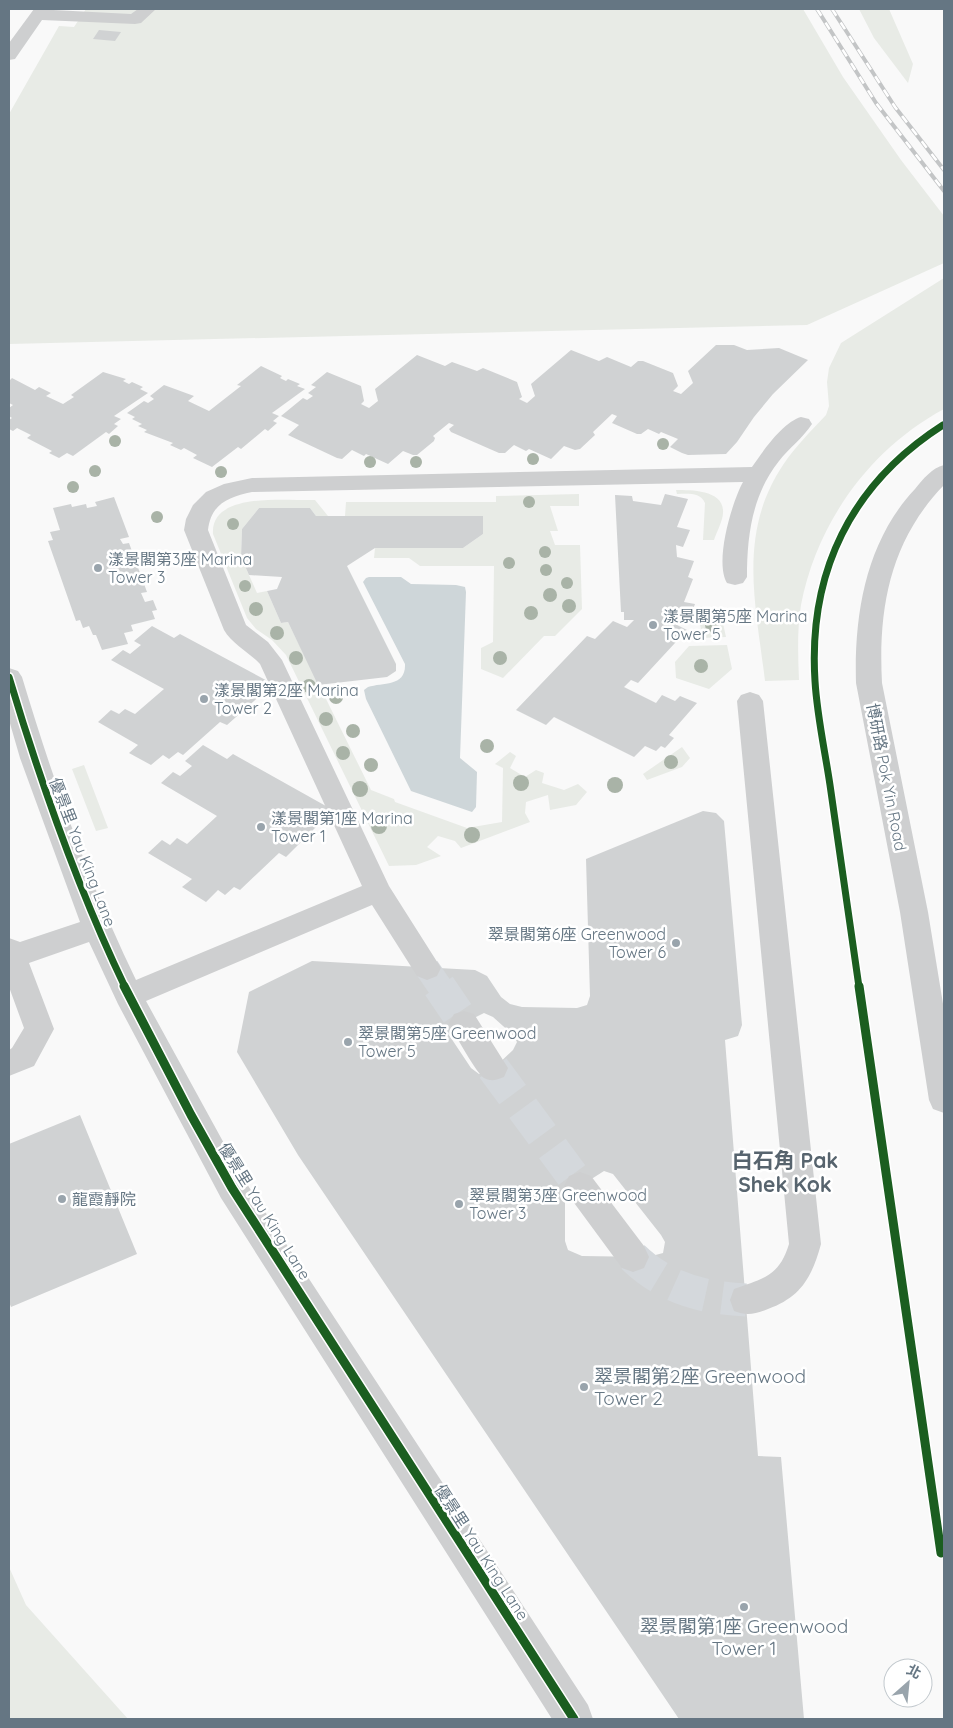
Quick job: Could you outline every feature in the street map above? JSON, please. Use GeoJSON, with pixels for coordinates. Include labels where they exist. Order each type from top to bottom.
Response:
{"type":"FeatureCollection","features":[{"type":"Feature","properties":{"kind":"street"},"geometry":{"type":"LineString","coordinates":[[9,54],[39,12],[141,14],[158,24]]}},
{"type":"Feature","properties":{"kind":"street"},"geometry":{"type":"LineString","coordinates":[[735,577],[736,534],[741,513],[757,474],[779,445],[801,424]]}},
{"type":"Feature","properties":{"kind":"street","name":"博研路 Pok Yin Road"},"geometry":{"type":"LineString","coordinates":[[944,472],[919,498],[899,528],[885,556],[875,585],[870,608],[867,649],[869,683],[914,912],[944,1100]]}},
{"type":"Feature","properties":{"kind":"street"},"geometry":{"type":"LineString","coordinates":[[428,968],[378,891],[270,660],[259,648],[243,637],[232,622],[196,530],[196,519],[202,509],[210,500],[223,492],[252,485],[757,474]]}},
{"type":"Feature","properties":{"kind":"street","name":"優景里 Yau King Lane"},"geometry":{"type":"LineString","coordinates":[[9,677],[33,758],[97,928],[128,996],[191,1115],[232,1188],[574,1719]]}},
{"type":"Feature","properties":{"kind":"street"},"geometry":{"type":"LineString","coordinates":[[746,1300],[766,1295],[781,1286],[794,1274],[801,1260],[804,1244],[750,701]]}},
{"type":"Feature","properties":{"kind":"street"},"geometry":{"type":"LineString","coordinates":[[128,996],[378,891]]}},
{"type":"Feature","properties":{"kind":"street"},"geometry":{"type":"LineString","coordinates":[[9,1063],[23,1057],[39,1029],[10,952],[97,928]]}},
{"type":"Feature","properties":{"kind":"street"},"geometry":{"type":"LineString","coordinates":[[464,1023],[494,1068]]}},
{"type":"Feature","properties":{"kind":"street"},"geometry":{"type":"LineString","coordinates":[[580,1186],[633,1257]]}},
{"type":"Feature","properties":{"kind":"shaded area"},"geometry":{"type":"Polygon","coordinates":[[[86,9],[803,9],[843,77],[901,160],[944,216],[944,263],[807,325],[9,344],[9,114],[59,26],[74,27],[86,9]]]}},
{"type":"Feature","properties":{"kind":"shaded area"},"geometry":{"type":"Polygon","coordinates":[[[859,9],[889,9],[913,64],[908,83],[874,38],[859,9]]]}},
{"type":"Feature","properties":{"kind":"shaded area"},"geometry":{"type":"Polygon","coordinates":[[[944,278],[944,409],[917,426],[893,445],[870,467],[851,491],[834,517],[820,545],[809,574],[801,605],[799,624],[799,680],[765,681],[753,570],[760,517],[769,491],[788,458],[826,415],[829,406],[827,382],[829,368],[841,343],[944,278]]]}},
{"type":"Feature","properties":{"kind":"shaded area"},"geometry":{"type":"Polygon","coordinates":[[[676,490],[705,492],[717,498],[721,503],[722,517],[714,540],[703,540],[705,503],[703,499],[693,494],[677,494],[676,490]]]}},
{"type":"Feature","properties":{"kind":"shaded area"},"geometry":{"type":"Polygon","coordinates":[[[579,494],[579,506],[550,506],[558,531],[550,531],[555,545],[580,545],[582,609],[555,636],[544,636],[503,678],[481,669],[481,648],[493,642],[494,566],[420,566],[409,558],[374,558],[375,548],[463,548],[483,534],[483,516],[345,516],[346,502],[496,502],[496,496],[579,494]]]}},
{"type":"Feature","properties":{"kind":"shaded area"},"geometry":{"type":"Polygon","coordinates":[[[315,500],[328,516],[316,516],[310,508],[259,508],[242,529],[241,557],[257,593],[267,591],[281,623],[288,622],[371,790],[394,799],[395,802],[467,828],[502,822],[503,768],[495,764],[510,752],[516,756],[510,768],[525,777],[536,770],[544,773],[542,783],[564,790],[578,784],[587,792],[576,805],[550,810],[548,795],[526,802],[525,813],[530,822],[461,848],[455,841],[438,836],[427,847],[441,856],[416,865],[389,866],[286,655],[272,640],[256,629],[247,618],[213,534],[215,520],[224,511],[237,505],[253,501],[315,500]]]}},
{"type":"Feature","properties":{"kind":"shaded area"},"geometry":{"type":"Polygon","coordinates":[[[369,577],[401,577],[411,584],[465,587],[460,758],[477,772],[476,807],[472,812],[411,791],[366,699],[364,690],[368,687],[398,680],[402,677],[405,664],[363,582],[369,577]]]}},
{"type":"Feature","properties":{"kind":"shaded area"},"geometry":{"type":"Polygon","coordinates":[[[701,606],[722,619],[726,637],[702,638],[698,609],[701,606]]]}},
{"type":"Feature","properties":{"kind":"shaded area"},"geometry":{"type":"Polygon","coordinates":[[[727,645],[732,669],[709,689],[676,678],[675,662],[689,646],[727,645]]]}},
{"type":"Feature","properties":{"kind":"shaded area"},"geometry":{"type":"Polygon","coordinates":[[[682,747],[690,758],[682,767],[647,780],[643,774],[682,747]]]}},
{"type":"Feature","properties":{"kind":"shaded area"},"geometry":{"type":"Polygon","coordinates":[[[84,765],[108,828],[96,831],[72,769],[84,765]]]}},
{"type":"Feature","properties":{"kind":"shaded area"},"geometry":{"type":"Polygon","coordinates":[[[9,1567],[26,1605],[128,1719],[9,1719],[9,1567]]]}},
{"type":"Feature","properties":{"kind":"building"},"geometry":{"type":"Polygon","coordinates":[[[99,30],[121,32],[115,41],[93,39],[99,30]]]}},
{"type":"Feature","properties":{"kind":"building"},"geometry":{"type":"Polygon","coordinates":[[[716,345],[734,345],[747,350],[779,348],[808,360],[773,394],[726,454],[688,455],[682,453],[670,447],[678,439],[648,429],[641,434],[637,434],[612,423],[617,416],[612,414],[593,432],[595,435],[580,449],[575,450],[564,446],[551,459],[529,449],[526,451],[514,445],[505,453],[499,453],[451,432],[449,429],[454,425],[449,423],[433,436],[435,438],[434,441],[417,455],[403,451],[388,464],[352,450],[342,459],[337,458],[288,435],[299,425],[281,416],[303,398],[307,400],[313,396],[308,393],[316,387],[311,385],[327,372],[361,386],[364,401],[361,404],[369,408],[378,401],[375,389],[417,355],[445,366],[452,362],[477,371],[483,368],[517,382],[522,397],[519,399],[527,403],[535,396],[531,384],[571,350],[599,361],[607,357],[631,367],[638,361],[643,361],[673,373],[678,386],[673,391],[681,394],[693,383],[688,371],[716,345]]]}},
{"type":"Feature","properties":{"kind":"building"},"geometry":{"type":"Polygon","coordinates":[[[261,366],[282,376],[280,378],[286,381],[288,379],[300,384],[297,386],[305,389],[272,413],[279,416],[273,421],[277,423],[268,431],[265,429],[241,449],[238,447],[212,467],[193,458],[197,455],[184,448],[181,450],[170,445],[173,443],[144,432],[147,430],[138,426],[142,424],[132,419],[135,417],[127,413],[144,401],[148,403],[154,399],[150,396],[164,385],[194,396],[188,401],[209,411],[241,386],[237,385],[261,366]]]}},
{"type":"Feature","properties":{"kind":"building"},"geometry":{"type":"Polygon","coordinates":[[[103,372],[126,379],[123,381],[129,384],[132,382],[143,387],[140,389],[148,393],[114,416],[121,419],[114,424],[118,426],[109,434],[106,432],[73,456],[67,453],[59,458],[49,453],[52,451],[27,438],[31,435],[17,428],[13,431],[9,429],[9,420],[12,418],[9,416],[9,408],[13,405],[9,403],[9,381],[12,378],[35,390],[39,387],[51,393],[46,396],[63,404],[74,397],[71,395],[103,372]]]}},
{"type":"Feature","properties":{"kind":"building","name":"漾景閣第5座 Marina Tower 5"},"geometry":{"type":"Polygon","coordinates":[[[665,494],[688,499],[677,527],[690,530],[683,547],[676,545],[677,557],[694,561],[688,577],[693,579],[684,602],[695,604],[688,622],[672,618],[671,622],[687,630],[638,683],[631,680],[624,687],[656,703],[662,695],[675,701],[680,696],[697,703],[669,735],[674,738],[665,748],[661,746],[656,751],[645,746],[634,757],[554,717],[546,725],[516,710],[587,636],[595,639],[613,621],[627,627],[634,620],[624,620],[624,612],[621,612],[615,495],[632,496],[633,501],[661,505],[665,494]]]}},
{"type":"Feature","properties":{"kind":"building","name":"漾景閣第3座 Marina Tower 3"},"geometry":{"type":"Polygon","coordinates":[[[114,497],[129,537],[120,539],[123,544],[129,543],[147,592],[141,593],[145,602],[153,600],[157,610],[152,611],[155,619],[131,625],[133,631],[124,633],[128,644],[102,650],[96,635],[93,635],[89,626],[83,628],[80,620],[76,621],[48,541],[53,540],[50,532],[60,530],[53,508],[71,504],[72,507],[86,504],[87,508],[97,506],[95,502],[114,497]]]}},
{"type":"Feature","properties":{"kind":"building"},"geometry":{"type":"Polygon","coordinates":[[[259,508],[310,508],[316,516],[483,516],[483,534],[463,548],[375,548],[347,566],[396,664],[396,671],[387,677],[318,685],[288,622],[281,623],[267,591],[277,589],[282,577],[249,575],[241,557],[242,529],[259,508]]]}},
{"type":"Feature","properties":{"kind":"building","name":"漾景閣第2座 Marina Tower 2"},"geometry":{"type":"Polygon","coordinates":[[[152,626],[174,638],[180,634],[273,684],[227,725],[220,722],[183,755],[178,752],[169,759],[163,755],[151,765],[129,753],[138,745],[98,722],[111,710],[119,714],[125,709],[135,714],[164,689],[111,660],[123,650],[130,654],[141,645],[134,641],[152,626]]]}},
{"type":"Feature","properties":{"kind":"building","name":"漾景閣第1座 Marina Tower 1"},"geometry":{"type":"Polygon","coordinates":[[[203,745],[227,759],[233,754],[333,810],[286,857],[279,853],[240,890],[234,887],[225,895],[218,890],[206,902],[182,887],[192,879],[148,853],[162,840],[170,845],[177,838],[187,844],[217,816],[161,783],[173,772],[180,776],[192,766],[185,761],[203,745]]]}},
{"type":"Feature","properties":{"kind":"building"},"geometry":{"type":"Polygon","coordinates":[[[703,811],[716,813],[724,821],[742,1025],[738,1036],[725,1040],[758,1456],[781,1457],[804,1719],[679,1719],[298,1155],[237,1052],[249,992],[312,961],[475,970],[487,976],[501,997],[510,1004],[522,1007],[577,1008],[587,1005],[590,996],[586,859],[703,811]],[[484,1013],[456,1027],[449,1035],[471,1068],[479,1074],[492,1070],[513,1050],[517,1042],[513,1035],[493,1017],[484,1013]],[[604,1171],[571,1192],[565,1199],[565,1241],[568,1250],[582,1256],[648,1257],[663,1253],[665,1242],[661,1235],[613,1174],[604,1171]]]}},
{"type":"Feature","properties":{"kind":"building","name":"龍霞靜院"},"geometry":{"type":"Polygon","coordinates":[[[80,1115],[137,1254],[11,1307],[9,1302],[9,1144],[80,1115]]]}},
{"type":"Feature","properties":{"kind":"tunnel"},"geometry":{"type":"LineString","coordinates":[[427,968],[440,987]]}},
{"type":"Feature","properties":{"kind":"tunnel"},"geometry":{"type":"LineString","coordinates":[[439,986],[464,1023]]}},
{"type":"Feature","properties":{"kind":"tunnel"},"geometry":{"type":"LineString","coordinates":[[493,1068],[580,1186]]}},
{"type":"Feature","properties":{"kind":"tunnel"},"geometry":{"type":"LineString","coordinates":[[633,1257],[645,1268],[671,1284],[699,1294],[746,1300]]}},
{"type":"Feature","properties":{"kind":"railway"},"geometry":{"type":"LineString","coordinates":[[817,9],[876,103],[944,191]]}},
{"type":"Feature","properties":{"kind":"railway"},"geometry":{"type":"LineString","coordinates":[[832,9],[895,107],[944,170]]}},
{"type":"Feature","properties":{"kind":"cycle path"},"geometry":{"type":"LineString","coordinates":[[941,1553],[815,681],[815,627],[823,581],[832,553],[860,502],[898,458],[920,439],[944,424]]}},
{"type":"Feature","properties":{"kind":"cycle path"},"geometry":{"type":"LineString","coordinates":[[9,677],[33,758],[94,922],[138,1015],[191,1115],[232,1188],[574,1719]]}},
{"type":"Feature","properties":{"kind":"place","name":"漾景閣第3座 Marina Tower 3"},"geometry":{"type":"Point","coordinates":[98,568]}},
{"type":"Feature","properties":{"kind":"place","name":"漾景閣第5座 Marina Tower 5"},"geometry":{"type":"Point","coordinates":[653,625]}},
{"type":"Feature","properties":{"kind":"place","name":"漾景閣第2座 Marina Tower 2"},"geometry":{"type":"Point","coordinates":[204,699]}},
{"type":"Feature","properties":{"kind":"place","name":"漾景閣第1座 Marina Tower 1"},"geometry":{"type":"Point","coordinates":[261,827]}},
{"type":"Feature","properties":{"kind":"place","name":"翠景閣第6座 Greenwood Tower 6"},"geometry":{"type":"Point","coordinates":[676,943]}},
{"type":"Feature","properties":{"kind":"place","name":"翠景閣第5座 Greenwood Tower 5"},"geometry":{"type":"Point","coordinates":[348,1042]}},
{"type":"Feature","properties":{"kind":"place","name":"龍霞靜院"},"geometry":{"type":"Point","coordinates":[62,1199]}},
{"type":"Feature","properties":{"kind":"place","name":"翠景閣第3座 Greenwood Tower 3"},"geometry":{"type":"Point","coordinates":[459,1204]}},
{"type":"Feature","properties":{"kind":"place","name":"翠景閣第2座 Greenwood Tower 2"},"geometry":{"type":"Point","coordinates":[584,1387]}},
{"type":"Feature","properties":{"kind":"place","name":"翠景閣第1座 Greenwood Tower 1"},"geometry":{"type":"Point","coordinates":[744,1607]}},
{"type":"Feature","properties":{"kind":"district","name":"白石角 Pak Shek Kok"},"geometry":{"type":"Point","coordinates":[785,1172]}}]}
